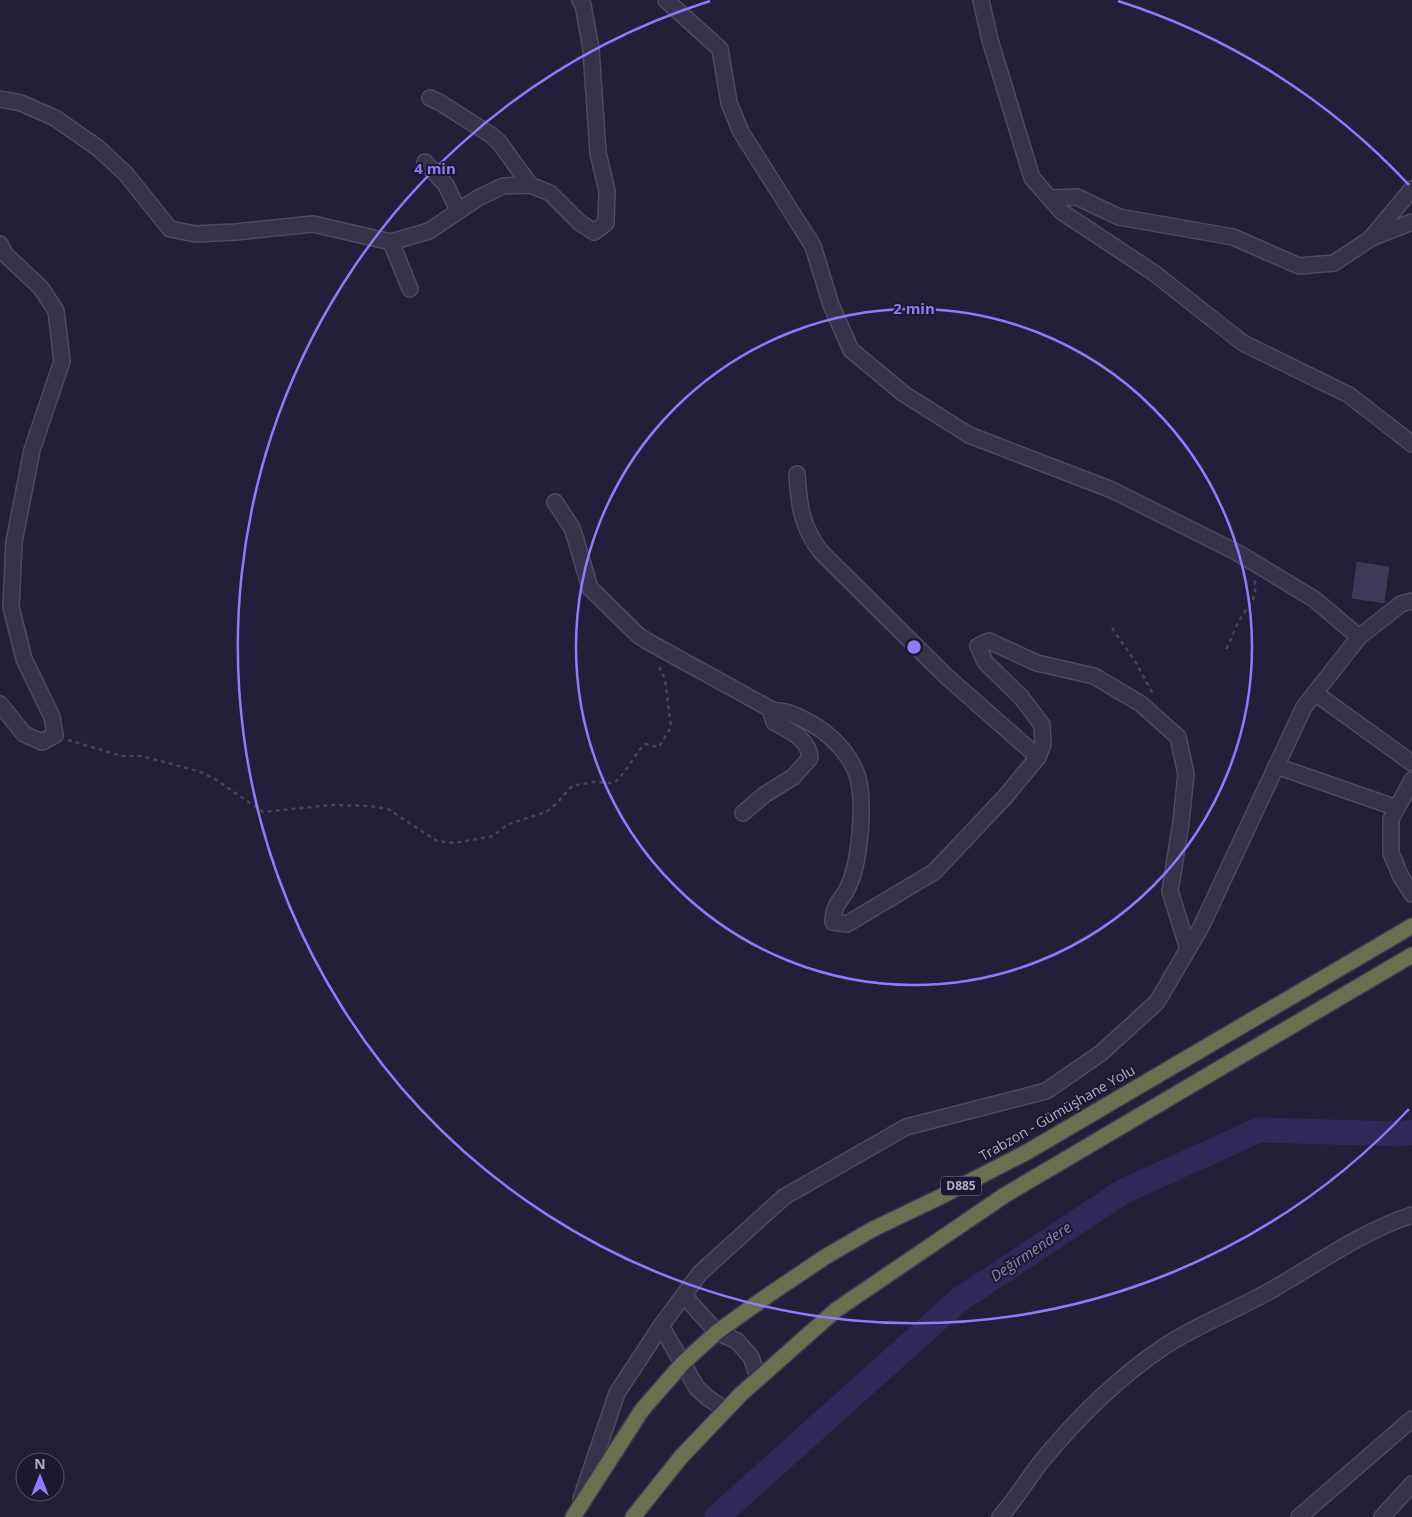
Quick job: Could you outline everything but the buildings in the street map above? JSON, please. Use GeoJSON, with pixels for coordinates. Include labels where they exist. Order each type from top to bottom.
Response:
{"type":"FeatureCollection","features":[{"type":"Feature","properties":{"kind":"highway","name":"Trabzon - Gümüşhane Yolu"},"geometry":{"type":"LineString","coordinates":[[576,1511],[642,1410],[683,1363],[717,1332],[817,1262],[857,1238],[1027,1152],[1412,926]]}},
{"type":"Feature","properties":{"kind":"highway","name":"D885"},"geometry":{"type":"LineString","coordinates":[[633,1517],[681,1457],[758,1377],[836,1310],[1004,1195],[1412,955]]}},
{"type":"Feature","properties":{"kind":"street"},"geometry":{"type":"LineString","coordinates":[[0,99],[21,103],[55,118],[98,148],[126,174],[170,229],[196,234],[313,224],[391,242],[430,231],[458,210],[502,186],[530,185],[550,193],[579,222],[594,232],[606,223],[607,191],[598,153],[592,49],[583,5],[580,0]]}},
{"type":"Feature","properties":{"kind":"street"},"geometry":{"type":"LineString","coordinates":[[666,0],[720,49],[729,103],[741,132],[813,246],[831,305],[851,350],[904,394],[969,435],[1112,490],[1238,553],[1314,599],[1359,637]]}},
{"type":"Feature","properties":{"kind":"street"},"geometry":{"type":"LineString","coordinates":[[981,0],[990,40],[1032,178],[1062,212],[1154,273],[1243,343],[1349,395],[1412,444]]}},
{"type":"Feature","properties":{"kind":"street"},"geometry":{"type":"LineString","coordinates":[[430,98],[440,102],[491,135],[499,142],[530,185]]}},
{"type":"Feature","properties":{"kind":"street"},"geometry":{"type":"LineString","coordinates":[[425,162],[446,186],[458,210]]}},
{"type":"Feature","properties":{"kind":"street"},"geometry":{"type":"LineString","coordinates":[[1370,238],[1412,189]]}},
{"type":"Feature","properties":{"kind":"street"},"geometry":{"type":"LineString","coordinates":[[1050,198],[1076,196],[1119,217],[1233,237],[1299,266],[1334,263],[1370,238],[1412,222]]}},
{"type":"Feature","properties":{"kind":"street"},"geometry":{"type":"LineString","coordinates":[[391,242],[410,289]]}},
{"type":"Feature","properties":{"kind":"street"},"geometry":{"type":"LineString","coordinates":[[0,244],[5,254],[40,288],[56,311],[62,361],[32,450],[14,542],[11,607],[24,659],[52,717],[55,736],[42,742],[24,734],[0,704]]}},
{"type":"Feature","properties":{"kind":"street"},"geometry":{"type":"LineString","coordinates":[[797,474],[803,519],[808,534],[820,552],[946,676],[1038,757]]}},
{"type":"Feature","properties":{"kind":"street"},"geometry":{"type":"LineString","coordinates":[[555,502],[572,528],[590,588],[638,635],[774,711],[780,710],[812,723],[837,742],[856,772],[861,798],[858,851],[849,885],[834,909],[833,922],[847,924],[934,872],[1038,757],[1043,744],[1042,725],[1021,696],[984,662],[978,646],[989,641],[1037,663],[1094,676],[1141,704],[1178,737],[1186,774],[1181,822],[1170,891],[1188,949]]}},
{"type":"Feature","properties":{"kind":"street"},"geometry":{"type":"LineString","coordinates":[[576,1511],[617,1393],[661,1326],[700,1273],[784,1197],[906,1126],[1046,1091],[1101,1053],[1157,1002],[1201,927],[1304,707],[1359,637],[1401,604],[1412,601]]}},
{"type":"Feature","properties":{"kind":"street"},"geometry":{"type":"LineString","coordinates":[[1315,693],[1412,763]]}},
{"type":"Feature","properties":{"kind":"street"},"geometry":{"type":"LineString","coordinates":[[743,813],[764,795],[793,777],[810,758],[810,749],[797,735],[774,722],[772,715],[774,711]]}},
{"type":"Feature","properties":{"kind":"street"},"geometry":{"type":"LineString","coordinates":[[1276,766],[1397,808]]}},
{"type":"Feature","properties":{"kind":"street"},"geometry":{"type":"LineString","coordinates":[[1412,780],[1391,819],[1391,853],[1401,877],[1412,894]]}},
{"type":"Feature","properties":{"kind":"street"},"geometry":{"type":"LineString","coordinates":[[1000,1517],[1042,1461],[1069,1430],[1098,1398],[1130,1371],[1180,1337],[1256,1299],[1363,1236],[1412,1214]]}},
{"type":"Feature","properties":{"kind":"street"},"geometry":{"type":"LineString","coordinates":[[684,1296],[717,1332],[737,1341],[751,1357],[758,1377]]}},
{"type":"Feature","properties":{"kind":"street"},"geometry":{"type":"LineString","coordinates":[[661,1326],[697,1388],[726,1410]]}},
{"type":"Feature","properties":{"kind":"street"},"geometry":{"type":"LineString","coordinates":[[1299,1517],[1412,1419]]}},
{"type":"Feature","properties":{"kind":"street"},"geometry":{"type":"LineString","coordinates":[[1382,1517],[1412,1484]]}},
{"type":"Feature","properties":{"kind":"path"},"geometry":{"type":"LineString","coordinates":[[1226,649],[1239,622],[1255,597],[1254,578]]}},
{"type":"Feature","properties":{"kind":"path"},"geometry":{"type":"LineString","coordinates":[[1112,628],[1136,663],[1151,690],[1159,709],[1159,719]]}},
{"type":"Feature","properties":{"kind":"path"},"geometry":{"type":"LineString","coordinates":[[55,736],[122,756],[141,756],[198,771],[215,779],[263,812],[331,805],[370,806],[388,809],[437,841],[455,843],[493,836],[508,824],[546,812],[572,786],[594,782],[614,783],[622,777],[638,751],[645,744],[659,746],[671,727],[665,679],[647,641]]}},
{"type":"Feature","properties":{"kind":"waterway","name":"Değirmendere"},"geometry":{"type":"LineString","coordinates":[[717,1517],[959,1300],[1124,1191],[1259,1130],[1401,1134],[1412,1132]]}}]}
